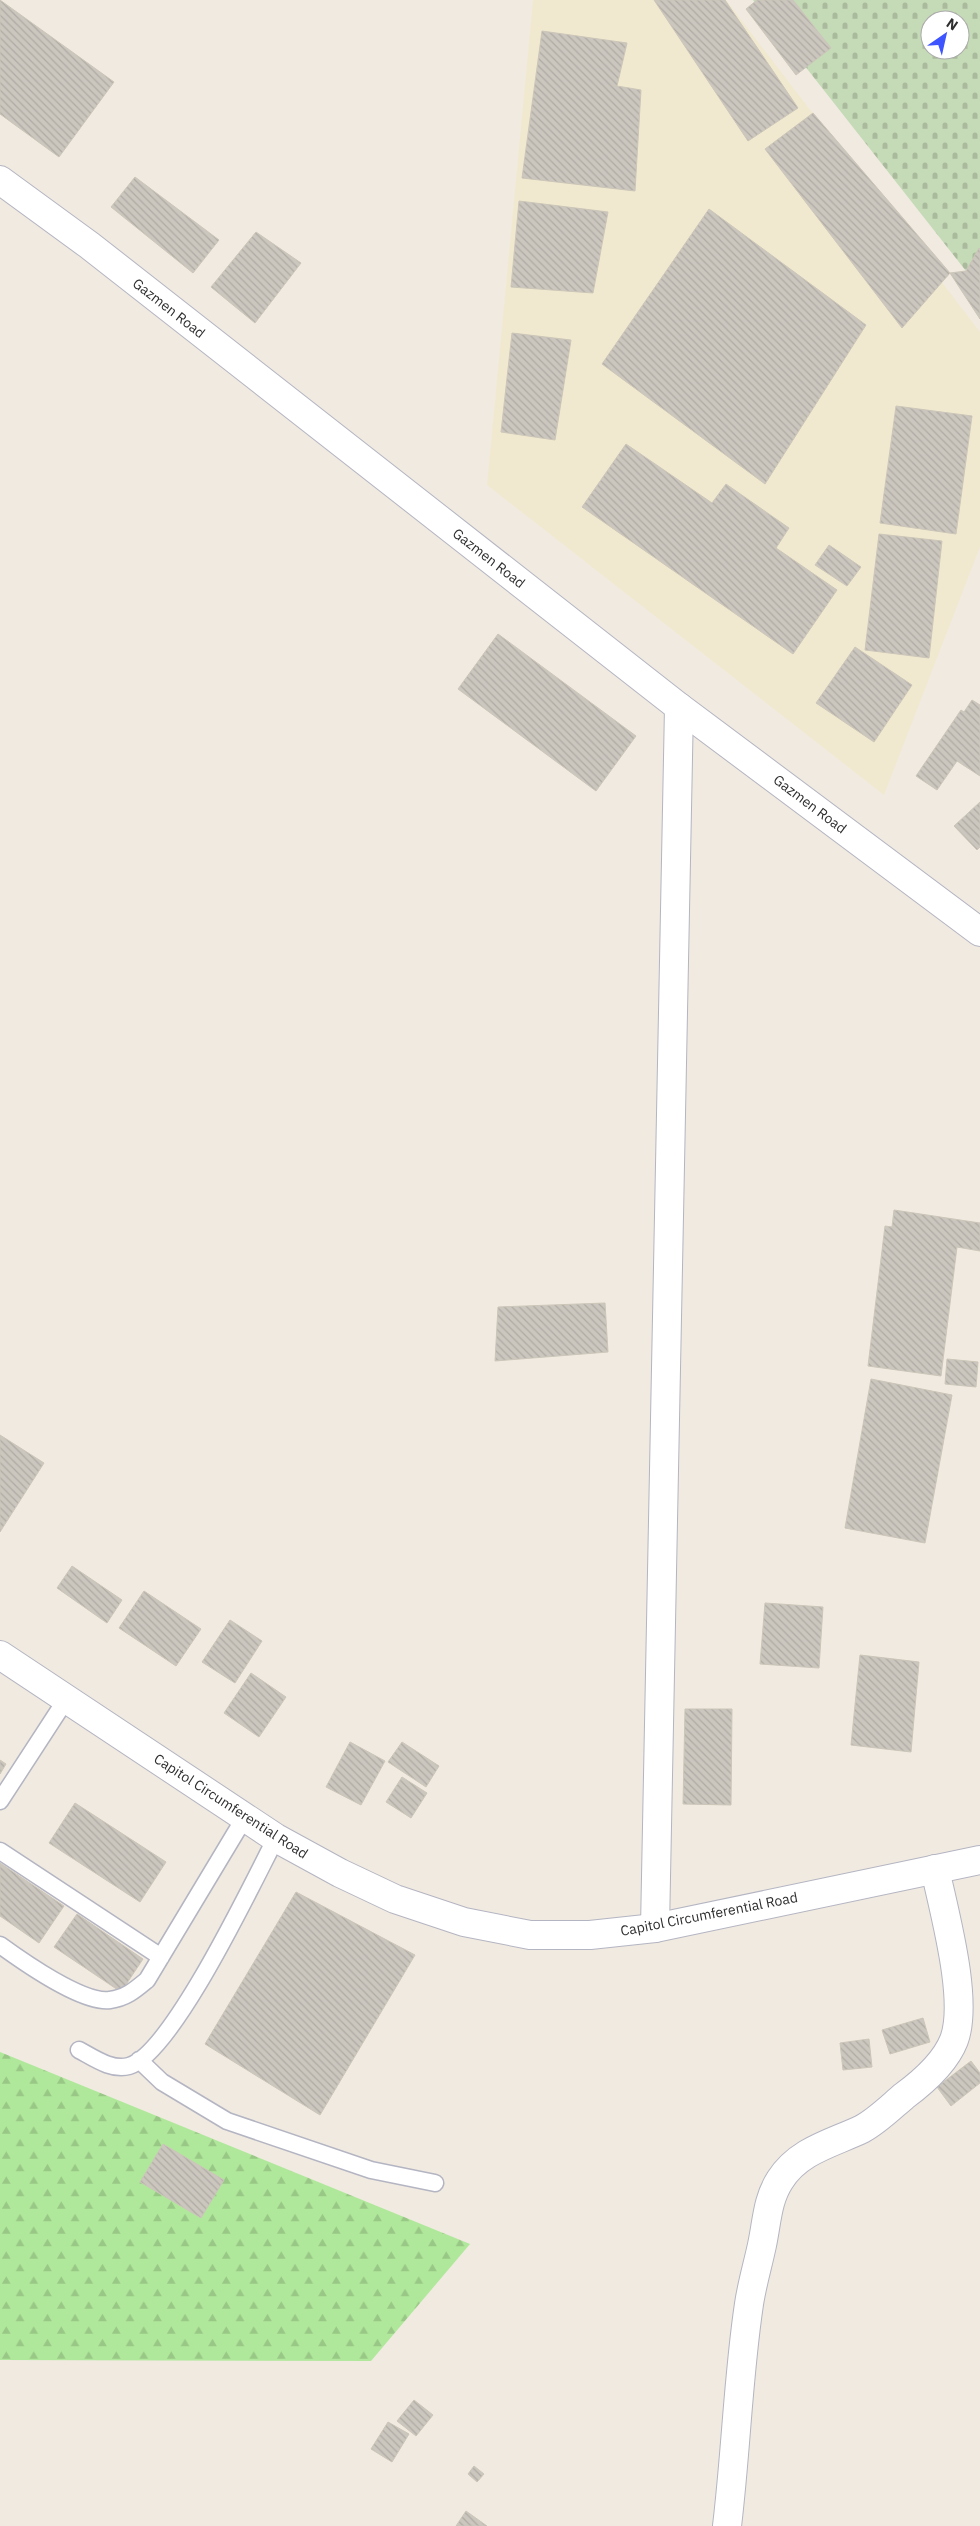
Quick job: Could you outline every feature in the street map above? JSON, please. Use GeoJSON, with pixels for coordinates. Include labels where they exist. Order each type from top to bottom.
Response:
{"type":"FeatureCollection","features":[{"type":"Feature","properties":{"kind":"street","name":"Gazmen Road"},"geometry":{"type":"LineString","coordinates":[[0,180],[89,245],[679,707],[980,932]]}},
{"type":"Feature","properties":{"kind":"street"},"geometry":{"type":"LineString","coordinates":[[655,1928],[679,707]]}},
{"type":"Feature","properties":{"kind":"street","name":"Capitol Circumferential Road"},"geometry":{"type":"LineString","coordinates":[[0,1655],[276,1838],[340,1873],[395,1899],[464,1922],[530,1935],[590,1935],[655,1928],[980,1860]]}},
{"type":"Feature","properties":{"kind":"street"},"geometry":{"type":"LineString","coordinates":[[727,2526],[736,2458],[742,2362],[749,2302],[764,2236],[766,2211],[780,2180],[795,2162],[815,2149],[864,2128],[924,2081],[945,2057],[954,2039],[959,2008],[958,1983],[935,1869]]}},
{"type":"Feature","properties":{"kind":"lane"},"geometry":{"type":"LineString","coordinates":[[0,1801],[67,1698]]}},
{"type":"Feature","properties":{"kind":"lane"},"geometry":{"type":"LineString","coordinates":[[0,1945],[43,1975],[80,1993],[108,2000],[130,1995],[147,1980],[245,1818]]}},
{"type":"Feature","properties":{"kind":"lane"},"geometry":{"type":"LineString","coordinates":[[79,2050],[116,2067],[130,2066],[153,2050],[172,2028],[276,1838]]}},
{"type":"Feature","properties":{"kind":"lane"},"geometry":{"type":"LineString","coordinates":[[0,1851],[161,1957]]}},
{"type":"Feature","properties":{"kind":"lane"},"geometry":{"type":"LineString","coordinates":[[139,2060],[162,2082],[227,2122],[371,2170],[434,2183]]}},
{"type":"Feature","properties":{"kind":"shaded area"},"geometry":{"type":"Polygon","coordinates":[[[533,0],[726,0],[980,332],[980,547],[884,795],[487,485],[533,0]]]}},
{"type":"Feature","properties":{"kind":"green space"},"geometry":{"type":"Polygon","coordinates":[[[753,0],[980,0],[980,291],[966,271],[753,0]]]}},
{"type":"Feature","properties":{"kind":"green space"},"geometry":{"type":"Polygon","coordinates":[[[0,2052],[470,2244],[371,2361],[0,2360],[0,2052]]]}},
{"type":"Feature","properties":{"kind":"building"},"geometry":{"type":"Polygon","coordinates":[[[0,0],[114,82],[59,157],[0,114],[0,0]]]}},
{"type":"Feature","properties":{"kind":"building"},"geometry":{"type":"Polygon","coordinates":[[[654,0],[725,0],[798,108],[748,141],[654,0]]]}},
{"type":"Feature","properties":{"kind":"building"},"geometry":{"type":"Polygon","coordinates":[[[757,0],[793,0],[831,48],[796,75],[746,9],[757,0]]]}},
{"type":"Feature","properties":{"kind":"building"},"geometry":{"type":"Polygon","coordinates":[[[542,31],[627,43],[617,86],[641,90],[635,191],[522,178],[542,31]]]}},
{"type":"Feature","properties":{"kind":"building"},"geometry":{"type":"Polygon","coordinates":[[[813,113],[950,273],[902,328],[765,149],[813,113]]]}},
{"type":"Feature","properties":{"kind":"building"},"geometry":{"type":"Polygon","coordinates":[[[135,177],[219,240],[193,273],[111,207],[135,177]]]}},
{"type":"Feature","properties":{"kind":"building"},"geometry":{"type":"Polygon","coordinates":[[[519,201],[608,212],[593,293],[511,287],[519,201]]]}},
{"type":"Feature","properties":{"kind":"building"},"geometry":{"type":"Polygon","coordinates":[[[709,209],[866,325],[765,484],[602,364],[709,209]]]}},
{"type":"Feature","properties":{"kind":"building"},"geometry":{"type":"Polygon","coordinates":[[[256,232],[301,263],[255,323],[211,287],[256,232]]]}},
{"type":"Feature","properties":{"kind":"building"},"geometry":{"type":"Polygon","coordinates":[[[979,248],[980,319],[950,273],[966,271],[979,248]]]}},
{"type":"Feature","properties":{"kind":"building"},"geometry":{"type":"Polygon","coordinates":[[[512,333],[571,340],[555,440],[501,432],[512,333]]]}},
{"type":"Feature","properties":{"kind":"building"},"geometry":{"type":"Polygon","coordinates":[[[896,406],[972,416],[956,534],[880,523],[896,406]]]}},
{"type":"Feature","properties":{"kind":"building"},"geometry":{"type":"Polygon","coordinates":[[[626,444],[712,503],[726,484],[789,528],[776,548],[837,590],[793,654],[582,507],[626,444]]]}},
{"type":"Feature","properties":{"kind":"building"},"geometry":{"type":"Polygon","coordinates":[[[879,534],[942,541],[929,658],[865,650],[879,534]]]}},
{"type":"Feature","properties":{"kind":"building"},"geometry":{"type":"Polygon","coordinates":[[[829,545],[861,567],[847,586],[815,565],[829,545]]]}},
{"type":"Feature","properties":{"kind":"building"},"geometry":{"type":"Polygon","coordinates":[[[498,634],[636,736],[596,791],[458,689],[498,634]]]}},
{"type":"Feature","properties":{"kind":"building"},"geometry":{"type":"Polygon","coordinates":[[[855,647],[912,685],[874,742],[816,703],[855,647]]]}},
{"type":"Feature","properties":{"kind":"building"},"geometry":{"type":"Polygon","coordinates":[[[972,700],[980,705],[980,776],[957,761],[937,790],[916,776],[961,710],[964,712],[972,700]]]}},
{"type":"Feature","properties":{"kind":"building"},"geometry":{"type":"Polygon","coordinates":[[[980,802],[980,847],[977,850],[954,826],[980,802]]]}},
{"type":"Feature","properties":{"kind":"building"},"geometry":{"type":"Polygon","coordinates":[[[894,1210],[980,1223],[980,1251],[957,1247],[941,1376],[868,1366],[885,1226],[892,1227],[894,1210]]]}},
{"type":"Feature","properties":{"kind":"building"},"geometry":{"type":"Polygon","coordinates":[[[605,1303],[608,1352],[495,1361],[498,1307],[605,1303]]]}},
{"type":"Feature","properties":{"kind":"building"},"geometry":{"type":"Polygon","coordinates":[[[947,1359],[978,1362],[976,1387],[945,1384],[947,1359]]]}},
{"type":"Feature","properties":{"kind":"building"},"geometry":{"type":"Polygon","coordinates":[[[871,1379],[952,1395],[925,1543],[845,1528],[871,1379]]]}},
{"type":"Feature","properties":{"kind":"building"},"geometry":{"type":"Polygon","coordinates":[[[0,1435],[44,1463],[0,1532],[0,1435]]]}},
{"type":"Feature","properties":{"kind":"building"},"geometry":{"type":"Polygon","coordinates":[[[72,1566],[122,1600],[107,1623],[57,1588],[72,1566]]]}},
{"type":"Feature","properties":{"kind":"building"},"geometry":{"type":"Polygon","coordinates":[[[144,1591],[201,1629],[176,1666],[119,1628],[144,1591]]]}},
{"type":"Feature","properties":{"kind":"building"},"geometry":{"type":"Polygon","coordinates":[[[765,1603],[823,1607],[819,1668],[760,1664],[765,1603]]]}},
{"type":"Feature","properties":{"kind":"building"},"geometry":{"type":"Polygon","coordinates":[[[230,1620],[262,1641],[235,1683],[202,1662],[230,1620]]]}},
{"type":"Feature","properties":{"kind":"building"},"geometry":{"type":"Polygon","coordinates":[[[860,1655],[919,1662],[911,1752],[851,1745],[860,1655]]]}},
{"type":"Feature","properties":{"kind":"building"},"geometry":{"type":"Polygon","coordinates":[[[251,1673],[286,1697],[259,1737],[224,1713],[251,1673]]]}},
{"type":"Feature","properties":{"kind":"building"},"geometry":{"type":"Polygon","coordinates":[[[685,1709],[732,1709],[731,1805],[683,1804],[685,1709]]]}},
{"type":"Feature","properties":{"kind":"building"},"geometry":{"type":"Polygon","coordinates":[[[350,1742],[385,1761],[361,1805],[326,1787],[350,1742]]]}},
{"type":"Feature","properties":{"kind":"building"},"geometry":{"type":"Polygon","coordinates":[[[402,1742],[439,1766],[426,1787],[388,1762],[402,1742]]]}},
{"type":"Feature","properties":{"kind":"building"},"geometry":{"type":"Polygon","coordinates":[[[0,1760],[6,1764],[0,1774],[0,1760]]]}},
{"type":"Feature","properties":{"kind":"building"},"geometry":{"type":"Polygon","coordinates":[[[402,1777],[427,1793],[411,1818],[386,1802],[402,1777]]]}},
{"type":"Feature","properties":{"kind":"building"},"geometry":{"type":"Polygon","coordinates":[[[75,1803],[166,1862],[140,1902],[49,1843],[75,1803]]]}},
{"type":"Feature","properties":{"kind":"building"},"geometry":{"type":"Polygon","coordinates":[[[0,1863],[64,1906],[39,1943],[0,1916],[0,1863]]]}},
{"type":"Feature","properties":{"kind":"building"},"geometry":{"type":"Polygon","coordinates":[[[296,1892],[415,1955],[320,2115],[205,2044],[296,1892]]]}},
{"type":"Feature","properties":{"kind":"building"},"geometry":{"type":"Polygon","coordinates":[[[77,1914],[143,1959],[121,1992],[54,1947],[77,1914]]]}},
{"type":"Feature","properties":{"kind":"building"},"geometry":{"type":"Polygon","coordinates":[[[923,2018],[930,2042],[890,2054],[882,2030],[923,2018]]]}},
{"type":"Feature","properties":{"kind":"building"},"geometry":{"type":"Polygon","coordinates":[[[869,2039],[872,2067],[843,2070],[840,2043],[869,2039]]]}},
{"type":"Feature","properties":{"kind":"building"},"geometry":{"type":"Polygon","coordinates":[[[971,2061],[980,2073],[980,2083],[951,2106],[937,2087],[971,2061]]]}},
{"type":"Feature","properties":{"kind":"building"},"geometry":{"type":"Polygon","coordinates":[[[163,2144],[224,2180],[201,2218],[140,2182],[163,2144]]]}},
{"type":"Feature","properties":{"kind":"building"},"geometry":{"type":"Polygon","coordinates":[[[414,2400],[433,2415],[416,2436],[397,2421],[414,2400]]]}},
{"type":"Feature","properties":{"kind":"building"},"geometry":{"type":"Polygon","coordinates":[[[388,2422],[409,2434],[392,2462],[371,2449],[388,2422]]]}},
{"type":"Feature","properties":{"kind":"building"},"geometry":{"type":"Polygon","coordinates":[[[474,2466],[484,2474],[477,2482],[468,2474],[474,2466]]]}},
{"type":"Feature","properties":{"kind":"building"},"geometry":{"type":"Polygon","coordinates":[[[466,2511],[487,2526],[456,2526],[466,2511]]]}}]}
